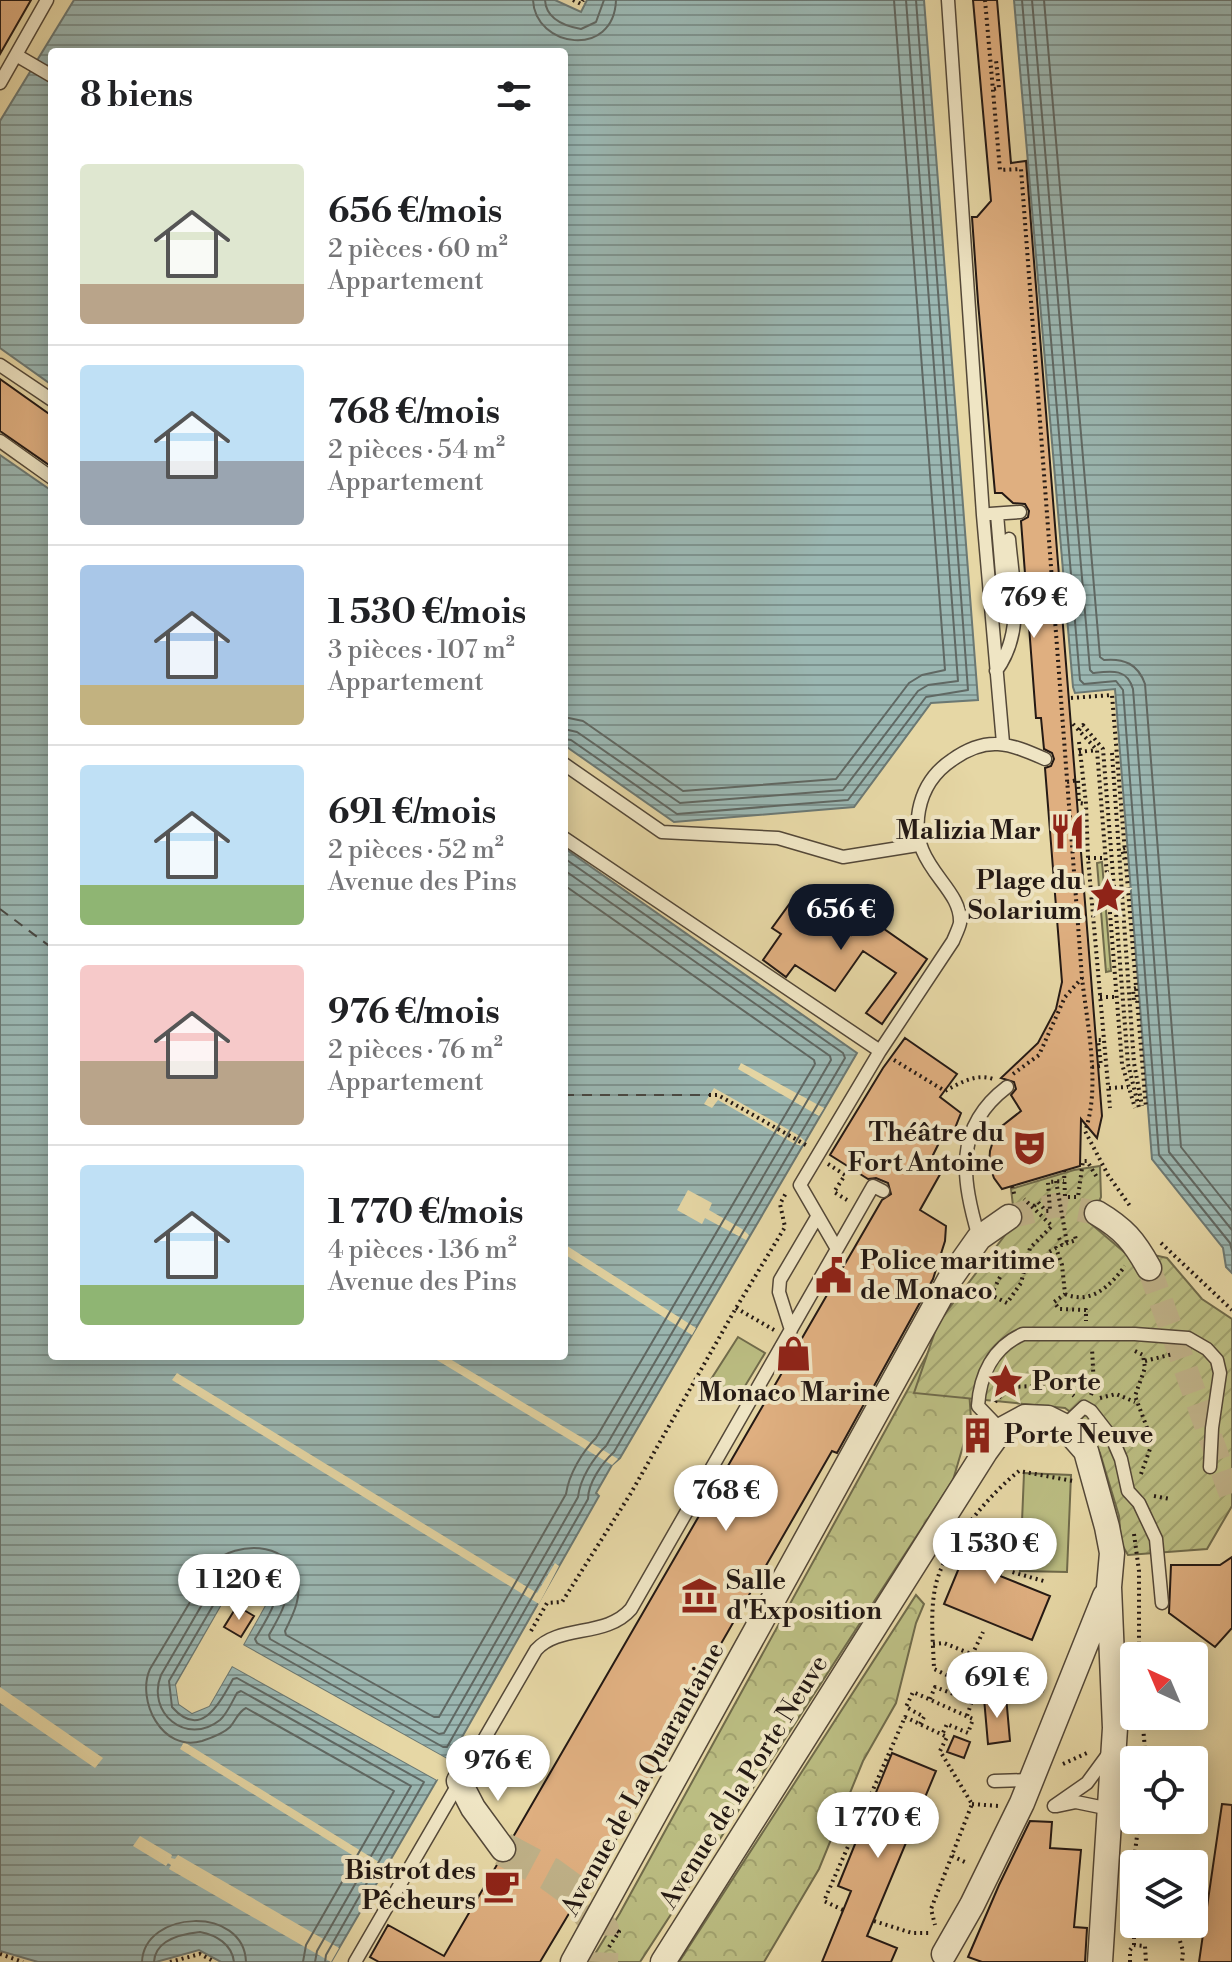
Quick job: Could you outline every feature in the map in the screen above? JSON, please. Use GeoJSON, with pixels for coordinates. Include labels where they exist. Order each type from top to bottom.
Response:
{"type":"FeatureCollection","features":[{"type":"Feature","properties":{"kind":"street","name":"Avenue de La Quarantaine"},"geometry":{"type":"LineString","coordinates":[[573,1962],[950,1279],[979,1238],[1011,1205]]}},
{"type":"Feature","properties":{"kind":"street"},"geometry":{"type":"LineString","coordinates":[[1097,1213],[1117,1225],[1136,1243],[1137,1266]]}},
{"type":"Feature","properties":{"kind":"street"},"geometry":{"type":"LineString","coordinates":[[1001,1430],[1025,1417],[1048,1418],[1064,1426],[1086,1451],[1112,1553],[1109,1587],[1114,1743],[1100,1962]]}},
{"type":"Feature","properties":{"kind":"street","name":"Avenue de la Porte Neuve"},"geometry":{"type":"LineString","coordinates":[[663,1962],[1001,1430]]}},
{"type":"Feature","properties":{"kind":"street"},"geometry":{"type":"LineString","coordinates":[[937,1959],[972,1905],[1032,1780],[1109,1587]]}},
{"type":"Feature","properties":{"kind":"street"},"geometry":{"type":"LineString","coordinates":[[459,1781],[473,1808],[503,1849]]}},
{"type":"Feature","properties":{"kind":"lane"},"geometry":{"type":"LineString","coordinates":[[0,83],[47,0]]}},
{"type":"Feature","properties":{"kind":"lane"},"geometry":{"type":"LineString","coordinates":[[948,0],[983,515],[1003,743]]}},
{"type":"Feature","properties":{"kind":"lane"},"geometry":{"type":"LineString","coordinates":[[16,55],[48,74]]}},
{"type":"Feature","properties":{"kind":"lane"},"geometry":{"type":"LineString","coordinates":[[0,365],[48,397]]}},
{"type":"Feature","properties":{"kind":"lane"},"geometry":{"type":"LineString","coordinates":[[0,441],[48,475]]}},
{"type":"Feature","properties":{"kind":"lane"},"geometry":{"type":"LineString","coordinates":[[983,515],[1020,512]]}},
{"type":"Feature","properties":{"kind":"lane"},"geometry":{"type":"LineString","coordinates":[[997,514],[1005,610]]}},
{"type":"Feature","properties":{"kind":"lane"},"geometry":{"type":"LineString","coordinates":[[996,671],[1009,652],[1016,628],[1009,539]]}},
{"type":"Feature","properties":{"kind":"lane"},"geometry":{"type":"LineString","coordinates":[[837,1249],[800,1185],[880,1051],[953,941],[960,923],[954,903],[918,845],[916,823],[920,800],[928,783],[943,766],[964,751],[984,744],[1003,743],[1045,759]]}},
{"type":"Feature","properties":{"kind":"lane"},"geometry":{"type":"LineString","coordinates":[[568,767],[662,832],[778,838],[843,857],[918,845]]}},
{"type":"Feature","properties":{"kind":"lane"},"geometry":{"type":"LineString","coordinates":[[568,841],[880,1051]]}},
{"type":"Feature","properties":{"kind":"lane"},"geometry":{"type":"LineString","coordinates":[[979,1238],[966,1173],[969,1137],[982,1109],[1007,1087]]}},
{"type":"Feature","properties":{"kind":"lane"},"geometry":{"type":"LineString","coordinates":[[355,1962],[541,1644],[608,1625],[618,1621],[631,1609],[873,1186],[883,1191]]}},
{"type":"Feature","properties":{"kind":"lane"},"geometry":{"type":"LineString","coordinates":[[790,1334],[779,1292],[780,1280],[817,1217]]}},
{"type":"Feature","properties":{"kind":"lane"},"geometry":{"type":"LineString","coordinates":[[1001,1430],[978,1406],[982,1378],[1007,1343],[1023,1334],[1135,1334],[1188,1338],[1207,1349],[1217,1360],[1220,1373],[1210,1467]]}},
{"type":"Feature","properties":{"kind":"lane"},"geometry":{"type":"LineString","coordinates":[[1064,1426],[1084,1407],[1091,1411],[1112,1438],[1121,1459],[1128,1491],[1139,1503],[1156,1539],[1162,1603]]}},
{"type":"Feature","properties":{"kind":"lane"},"geometry":{"type":"LineString","coordinates":[[1110,1809],[1076,1802],[1054,1806],[1087,1783],[1114,1743]]}},
{"type":"Feature","properties":{"kind":"lane"},"geometry":{"type":"LineString","coordinates":[[994,1781],[1032,1780]]}},
{"type":"Feature","properties":{"kind":"path"},"geometry":{"type":"LineString","coordinates":[[573,0],[581,4],[583,0]]}},
{"type":"Feature","properties":{"kind":"path"},"geometry":{"type":"LineString","coordinates":[[985,0],[1000,170],[1021,169],[1082,978],[1092,1067],[1089,1118],[1085,1131],[1108,1175],[1134,1212]]}},
{"type":"Feature","properties":{"kind":"path"},"geometry":{"type":"LineString","coordinates":[[994,89],[999,88],[996,60]]}},
{"type":"Feature","properties":{"kind":"path"},"geometry":{"type":"LineString","coordinates":[[1071,698],[1112,695],[1114,753],[1111,811]]}},
{"type":"Feature","properties":{"kind":"path"},"geometry":{"type":"LineString","coordinates":[[1073,724],[1097,750],[1111,811],[1122,901],[1122,948],[1131,995],[1129,1041],[1122,1064],[1139,1087]]}},
{"type":"Feature","properties":{"kind":"path"},"geometry":{"type":"LineString","coordinates":[[1079,730],[1083,725],[1104,753],[1122,901],[1120,996],[1139,1087],[1140,1108],[1140,1034],[1132,940],[1122,901],[1117,858],[1125,848],[1114,753]]}},
{"type":"Feature","properties":{"kind":"path"},"geometry":{"type":"LineString","coordinates":[[1079,742],[1110,1108]]}},
{"type":"Feature","properties":{"kind":"path"},"geometry":{"type":"LineString","coordinates":[[1079,752],[1097,750]]}},
{"type":"Feature","properties":{"kind":"path"},"geometry":{"type":"LineString","coordinates":[[1104,753],[1114,753]]}},
{"type":"Feature","properties":{"kind":"path"},"geometry":{"type":"LineString","coordinates":[[1067,782],[1078,780],[1079,803],[1086,804]]}},
{"type":"Feature","properties":{"kind":"path"},"geometry":{"type":"LineString","coordinates":[[1111,811],[1121,804]]}},
{"type":"Feature","properties":{"kind":"path"},"geometry":{"type":"LineString","coordinates":[[1111,811],[1122,817]]}},
{"type":"Feature","properties":{"kind":"path"},"geometry":{"type":"LineString","coordinates":[[1088,858],[1117,858]]}},
{"type":"Feature","properties":{"kind":"path"},"geometry":{"type":"LineString","coordinates":[[1122,948],[1132,940]]}},
{"type":"Feature","properties":{"kind":"path"},"geometry":{"type":"LineString","coordinates":[[1122,948],[1133,954]]}},
{"type":"Feature","properties":{"kind":"path"},"geometry":{"type":"LineString","coordinates":[[1010,1071],[1014,1074],[1039,1055],[1065,997],[1082,978]]}},
{"type":"Feature","properties":{"kind":"path"},"geometry":{"type":"LineString","coordinates":[[1136,988],[1131,995],[1137,1001]]}},
{"type":"Feature","properties":{"kind":"path"},"geometry":{"type":"LineString","coordinates":[[1100,997],[1131,995]]}},
{"type":"Feature","properties":{"kind":"path"},"geometry":{"type":"LineString","coordinates":[[1129,1041],[1140,1034]]}},
{"type":"Feature","properties":{"kind":"path"},"geometry":{"type":"LineString","coordinates":[[1092,1067],[1101,1066],[1098,1040],[1103,1040]]}},
{"type":"Feature","properties":{"kind":"path"},"geometry":{"type":"LineString","coordinates":[[1129,1041],[1141,1048]]}},
{"type":"Feature","properties":{"kind":"path"},"geometry":{"type":"LineString","coordinates":[[880,1051],[945,1091],[971,1079],[984,1076],[993,1079]]}},
{"type":"Feature","properties":{"kind":"path"},"geometry":{"type":"LineString","coordinates":[[1109,1088],[1139,1087]]}},
{"type":"Feature","properties":{"kind":"path"},"geometry":{"type":"LineString","coordinates":[[709,1095],[718,1095],[812,1148],[809,1152],[845,1175],[834,1192],[860,1208]]}},
{"type":"Feature","properties":{"kind":"path"},"geometry":{"type":"LineString","coordinates":[[1064,1170],[1065,1197],[1078,1197],[1083,1161],[1087,1161],[1098,1179]]}},
{"type":"Feature","properties":{"kind":"path"},"geometry":{"type":"LineString","coordinates":[[1056,1181],[1067,1243]]}},
{"type":"Feature","properties":{"kind":"path"},"geometry":{"type":"LineString","coordinates":[[1000,1277],[991,1295],[1007,1303],[1021,1283],[1030,1248],[1052,1226],[1034,1206],[1038,1202],[1050,1211],[1048,1182],[1064,1181]]}},
{"type":"Feature","properties":{"kind":"path"},"geometry":{"type":"LineString","coordinates":[[1011,1205],[1012,1186]]}},
{"type":"Feature","properties":{"kind":"path"},"geometry":{"type":"LineString","coordinates":[[547,1603],[562,1602],[631,1493],[785,1227],[780,1204],[787,1191]]}},
{"type":"Feature","properties":{"kind":"path"},"geometry":{"type":"LineString","coordinates":[[1152,1234],[1232,1310]]}},
{"type":"Feature","properties":{"kind":"path"},"geometry":{"type":"LineString","coordinates":[[1059,1238],[1062,1245],[1076,1240],[1075,1236]]}},
{"type":"Feature","properties":{"kind":"path"},"geometry":{"type":"LineString","coordinates":[[1027,1261],[1045,1262],[1049,1252],[1056,1248],[1062,1265],[1065,1294]]}},
{"type":"Feature","properties":{"kind":"path"},"geometry":{"type":"LineString","coordinates":[[1065,1294],[1077,1299],[1092,1296],[1137,1266]]}},
{"type":"Feature","properties":{"kind":"path"},"geometry":{"type":"LineString","coordinates":[[1065,1294],[1054,1302],[1059,1309],[1086,1310],[1085,1335],[1092,1350],[1094,1387],[1084,1407]]}},
{"type":"Feature","properties":{"kind":"path"},"geometry":{"type":"LineString","coordinates":[[736,1308],[790,1334]]}},
{"type":"Feature","properties":{"kind":"path"},"geometry":{"type":"LineString","coordinates":[[1124,1349],[1143,1355],[1145,1361],[1135,1402],[1149,1433],[1150,1449],[1144,1469],[1128,1491]]}},
{"type":"Feature","properties":{"kind":"path"},"geometry":{"type":"LineString","coordinates":[[1145,1361],[1173,1354]]}},
{"type":"Feature","properties":{"kind":"path"},"geometry":{"type":"LineString","coordinates":[[1084,1407],[1106,1395],[1116,1394],[1135,1402]]}},
{"type":"Feature","properties":{"kind":"path"},"geometry":{"type":"LineString","coordinates":[[1050,1693],[1025,1683],[999,1682],[978,1690],[934,1669],[936,1591],[941,1570],[977,1515],[1004,1483],[1019,1471],[1082,1482]]}},
{"type":"Feature","properties":{"kind":"path"},"geometry":{"type":"LineString","coordinates":[[1006,1527],[1018,1532],[1012,1572],[1047,1582]]}},
{"type":"Feature","properties":{"kind":"path"},"geometry":{"type":"LineString","coordinates":[[1134,1532],[1139,1571],[1139,1642]]}},
{"type":"Feature","properties":{"kind":"path"},"geometry":{"type":"LineString","coordinates":[[972,1655],[983,1632]]}},
{"type":"Feature","properties":{"kind":"path"},"geometry":{"type":"LineString","coordinates":[[933,1644],[944,1643],[1003,1667],[1014,1683]]}},
{"type":"Feature","properties":{"kind":"path"},"geometry":{"type":"LineString","coordinates":[[953,1694],[958,1681]]}},
{"type":"Feature","properties":{"kind":"path"},"geometry":{"type":"LineString","coordinates":[[930,1699],[935,1687],[972,1701],[967,1716]]}},
{"type":"Feature","properties":{"kind":"path"},"geometry":{"type":"LineString","coordinates":[[920,1724],[924,1717],[906,1707],[913,1692],[973,1719],[968,1733],[947,1724],[942,1735]]}},
{"type":"Feature","properties":{"kind":"path"},"geometry":{"type":"LineString","coordinates":[[843,1910],[824,1901],[905,1717],[947,1737],[940,1751],[972,1804]]}},
{"type":"Feature","properties":{"kind":"path"},"geometry":{"type":"LineString","coordinates":[[972,1804],[1001,1806]]}},
{"type":"Feature","properties":{"kind":"path"},"geometry":{"type":"LineString","coordinates":[[874,1921],[912,1933],[937,1933],[931,1909],[972,1804]]}},
{"type":"Feature","properties":{"kind":"path"},"geometry":{"type":"LineString","coordinates":[[952,1856],[970,1863]]}},
{"type":"Feature","properties":{"kind":"path"},"geometry":{"type":"LineString","coordinates":[[1130,1962],[1134,1938]]}},
{"type":"Feature","properties":{"kind":"path"},"geometry":{"type":"LineString","coordinates":[[1180,1941],[1182,1962]]}},
{"type":"Feature","properties":{"kind":"path"},"geometry":{"type":"LineString","coordinates":[[1134,1945],[1145,1946],[1146,1962]]}},
{"type":"Feature","properties":{"kind":"path"},"geometry":{"type":"LineString","coordinates":[[0,1954],[23,1962]]}},
{"type":"Feature","properties":{"kind":"path"},"geometry":{"type":"LineString","coordinates":[[170,1962],[200,1954],[215,1962]]}},
{"type":"Feature","properties":{"kind":"green space"},"geometry":{"type":"Polygon","coordinates":[[[1102,862],[1111,971],[1106,972],[1097,863],[1102,862]]]}},
{"type":"Feature","properties":{"kind":"green space"},"geometry":{"type":"Polygon","coordinates":[[[1100,1166],[1101,1197],[1090,1223],[1137,1263],[1154,1255],[1167,1258],[1202,1299],[1232,1319],[1232,1506],[1207,1549],[1128,1555],[1121,1543],[1119,1516],[1100,1453],[1087,1425],[1065,1408],[914,1393],[938,1323],[1015,1222],[1011,1189],[1074,1170],[1100,1166]]]}},
{"type":"Feature","properties":{"kind":"green space"},"geometry":{"type":"Polygon","coordinates":[[[945,1322],[968,1375],[971,1419],[953,1480],[640,1962],[590,1962],[620,1913],[945,1322]]]}},
{"type":"Feature","properties":{"kind":"green space"},"geometry":{"type":"Polygon","coordinates":[[[738,1337],[765,1353],[736,1401],[708,1384],[738,1337]]]}},
{"type":"Feature","properties":{"kind":"green space"},"geometry":{"type":"Polygon","coordinates":[[[1024,1473],[1071,1475],[1067,1572],[1020,1571],[1024,1473]]]}},
{"type":"Feature","properties":{"kind":"green space"},"geometry":{"type":"Polygon","coordinates":[[[916,1595],[924,1604],[916,1623],[896,1703],[863,1761],[819,1869],[764,1962],[679,1962],[916,1595]]]}},
{"type":"Feature","properties":{"kind":"water"},"geometry":{"type":"Polygon","coordinates":[[[74,0],[555,0],[581,12],[587,0],[924,0],[978,700],[931,703],[854,807],[674,822],[568,748],[568,48],[48,48],[48,382],[0,348],[0,121],[74,0]]]}},
{"type":"Feature","properties":{"kind":"water"},"geometry":{"type":"Polygon","coordinates":[[[1014,0],[1232,0],[1232,1273],[1226,1267],[1223,1248],[1152,1159],[1115,689],[1075,693],[1073,687],[1014,0]]]}},
{"type":"Feature","properties":{"kind":"water"},"geometry":{"type":"Polygon","coordinates":[[[0,455],[48,488],[48,1360],[568,1360],[568,851],[857,1053],[620,1458],[612,1465],[596,1493],[599,1496],[449,1760],[243,1645],[268,1600],[268,1584],[255,1577],[235,1582],[176,1684],[179,1704],[192,1713],[209,1706],[232,1666],[437,1780],[331,1962],[221,1962],[199,1950],[156,1962],[38,1962],[0,1951],[0,455]]]}},
{"type":"Feature","properties":{"kind":"pier"},"geometry":{"type":"Polygon","coordinates":[[[741,1063],[824,1108],[819,1116],[738,1069],[741,1063]]]}},
{"type":"Feature","properties":{"kind":"pier"},"geometry":{"type":"Polygon","coordinates":[[[714,1088],[805,1141],[801,1146],[793,1143],[718,1100],[712,1108],[704,1104],[714,1088]]]}},
{"type":"Feature","properties":{"kind":"pier"},"geometry":{"type":"Polygon","coordinates":[[[688,1190],[712,1203],[709,1210],[742,1229],[749,1235],[746,1240],[705,1218],[702,1224],[677,1210],[688,1190]]]}},
{"type":"Feature","properties":{"kind":"pier"},"geometry":{"type":"Polygon","coordinates":[[[568,1247],[696,1328],[692,1335],[568,1257],[568,1247]]]}},
{"type":"Feature","properties":{"kind":"pier"},"geometry":{"type":"Polygon","coordinates":[[[437,1360],[452,1360],[618,1459],[612,1465],[437,1360]]]}},
{"type":"Feature","properties":{"kind":"pier"},"geometry":{"type":"Polygon","coordinates":[[[177,1373],[537,1593],[555,1563],[559,1566],[539,1604],[172,1380],[177,1373]]]}},
{"type":"Feature","properties":{"kind":"pier"},"geometry":{"type":"Polygon","coordinates":[[[255,1577],[268,1584],[268,1600],[243,1645],[449,1760],[447,1763],[240,1648],[239,1643],[264,1599],[264,1587],[254,1581],[238,1586],[180,1685],[183,1702],[192,1709],[206,1703],[229,1663],[233,1662],[439,1776],[437,1780],[232,1666],[209,1706],[192,1713],[179,1704],[176,1685],[235,1582],[255,1577]]]}},
{"type":"Feature","properties":{"kind":"pier"},"geometry":{"type":"Polygon","coordinates":[[[0,1687],[103,1758],[95,1768],[0,1703],[0,1687]]]}},
{"type":"Feature","properties":{"kind":"pier"},"geometry":{"type":"Polygon","coordinates":[[[184,1742],[387,1867],[383,1874],[180,1749],[184,1742]]]}},
{"type":"Feature","properties":{"kind":"pier"},"geometry":{"type":"Polygon","coordinates":[[[140,1836],[172,1855],[171,1858],[175,1859],[178,1855],[339,1948],[331,1962],[169,1869],[171,1865],[168,1863],[166,1866],[133,1846],[140,1836]]]}},
{"type":"Feature","properties":{"kind":"building"},"geometry":{"type":"Polygon","coordinates":[[[0,0],[31,0],[0,54],[0,0]]]}},
{"type":"Feature","properties":{"kind":"building"},"geometry":{"type":"Polygon","coordinates":[[[973,0],[997,0],[1011,163],[1026,161],[1102,1116],[1097,1138],[1081,1119],[1080,1166],[1002,1189],[989,1164],[990,1151],[1002,1126],[1021,1111],[1011,1095],[1016,1089],[1014,1082],[1001,1078],[1038,1043],[1056,1009],[1062,982],[1045,768],[1051,766],[1054,759],[1052,753],[1044,749],[1041,718],[1036,718],[1021,521],[1028,517],[1029,511],[1025,504],[1013,503],[1002,493],[995,493],[972,217],[977,217],[991,201],[973,0]]]}},
{"type":"Feature","properties":{"kind":"building"},"geometry":{"type":"Polygon","coordinates":[[[0,379],[48,413],[48,464],[0,431],[0,379]]]}},
{"type":"Feature","properties":{"kind":"building"},"geometry":{"type":"Polygon","coordinates":[[[796,895],[851,935],[864,915],[927,959],[882,1024],[866,1013],[896,973],[863,951],[835,991],[795,965],[786,977],[763,960],[781,934],[772,928],[796,895]]]}},
{"type":"Feature","properties":{"kind":"building"},"geometry":{"type":"Polygon","coordinates":[[[905,1038],[957,1074],[940,1097],[961,1113],[953,1133],[946,1129],[930,1161],[943,1169],[920,1210],[946,1226],[945,1241],[933,1279],[837,1453],[832,1451],[665,1741],[671,1744],[600,1867],[598,1865],[540,1962],[379,1962],[370,1957],[388,1925],[444,1956],[498,1863],[505,1864],[516,1856],[518,1847],[513,1837],[882,1200],[891,1194],[888,1183],[876,1178],[868,1179],[830,1155],[905,1038]]]}},
{"type":"Feature","properties":{"kind":"building"},"geometry":{"type":"Polygon","coordinates":[[[978,1522],[1016,1538],[1000,1576],[1050,1596],[1032,1640],[944,1604],[978,1522]]]}},
{"type":"Feature","properties":{"kind":"building"},"geometry":{"type":"Polygon","coordinates":[[[1232,1557],[1232,1628],[1215,1647],[1169,1613],[1171,1565],[1220,1565],[1232,1557]]]}},
{"type":"Feature","properties":{"kind":"building"},"geometry":{"type":"Polygon","coordinates":[[[237,1606],[254,1616],[241,1637],[224,1627],[237,1606]]]}},
{"type":"Feature","properties":{"kind":"building"},"geometry":{"type":"Polygon","coordinates":[[[1006,1696],[1010,1741],[988,1744],[984,1698],[1006,1696]]]}},
{"type":"Feature","properties":{"kind":"building"},"geometry":{"type":"Polygon","coordinates":[[[954,1736],[970,1742],[964,1758],[947,1752],[954,1736]]]}},
{"type":"Feature","properties":{"kind":"building"},"geometry":{"type":"Polygon","coordinates":[[[892,1753],[936,1771],[867,1936],[897,1948],[891,1962],[822,1962],[851,1891],[838,1886],[892,1753]]]}},
{"type":"Feature","properties":{"kind":"building"},"geometry":{"type":"Polygon","coordinates":[[[1222,1804],[1232,1805],[1232,1962],[1199,1962],[1202,1938],[1208,1938],[1208,1900],[1222,1804]]]}},
{"type":"Feature","properties":{"kind":"building"},"geometry":{"type":"Polygon","coordinates":[[[1030,1821],[1052,1822],[1050,1848],[1081,1850],[1074,1927],[1087,1928],[1085,1962],[982,1962],[968,1957],[1030,1821]]]}},
{"type":"Feature","properties":{"kind":"ferry route"},"geometry":{"type":"LineString","coordinates":[[0,909],[48,945]]}},
{"type":"Feature","properties":{"kind":"ferry route"},"geometry":{"type":"LineString","coordinates":[[568,1095],[709,1095]]}},
{"type":"Feature","properties":{"kind":"tunnel"},"geometry":{"type":"LineString","coordinates":[[1009,1217],[1056,1205],[1097,1213]]}},
{"type":"Feature","properties":{"kind":"tunnel"},"geometry":{"type":"LineString","coordinates":[[1149,1268],[1232,1497]]}},
{"type":"Feature","properties":{"kind":"tunnel"},"geometry":{"type":"LineString","coordinates":[[503,1849],[550,1874],[572,1890],[602,1930],[601,1962]]}},
{"type":"Feature","properties":{"kind":"place","name":"Malizia Mar"},"geometry":{"type":"Point","coordinates":[1067,831]}},
{"type":"Feature","properties":{"kind":"place","name":"Plage du Solarium"},"geometry":{"type":"Point","coordinates":[1108,896]}},
{"type":"Feature","properties":{"kind":"place","name":"Théâtre du Fort Antoine"},"geometry":{"type":"Point","coordinates":[1030,1148]}},
{"type":"Feature","properties":{"kind":"place","name":"Police maritime de Monaco"},"geometry":{"type":"Point","coordinates":[834,1276]}},
{"type":"Feature","properties":{"kind":"place","name":"Monaco Marine"},"geometry":{"type":"Point","coordinates":[794,1354]}},
{"type":"Feature","properties":{"kind":"place","name":"Porte"},"geometry":{"type":"Point","coordinates":[1006,1382]}},
{"type":"Feature","properties":{"kind":"place","name":"Porte Neuve"},"geometry":{"type":"Point","coordinates":[978,1435]}},
{"type":"Feature","properties":{"kind":"place","name":"Salle d'Exposition"},"geometry":{"type":"Point","coordinates":[700,1596]}},
{"type":"Feature","properties":{"kind":"place","name":"Bistrot des Pêcheurs"},"geometry":{"type":"Point","coordinates":[502,1886]}}]}
